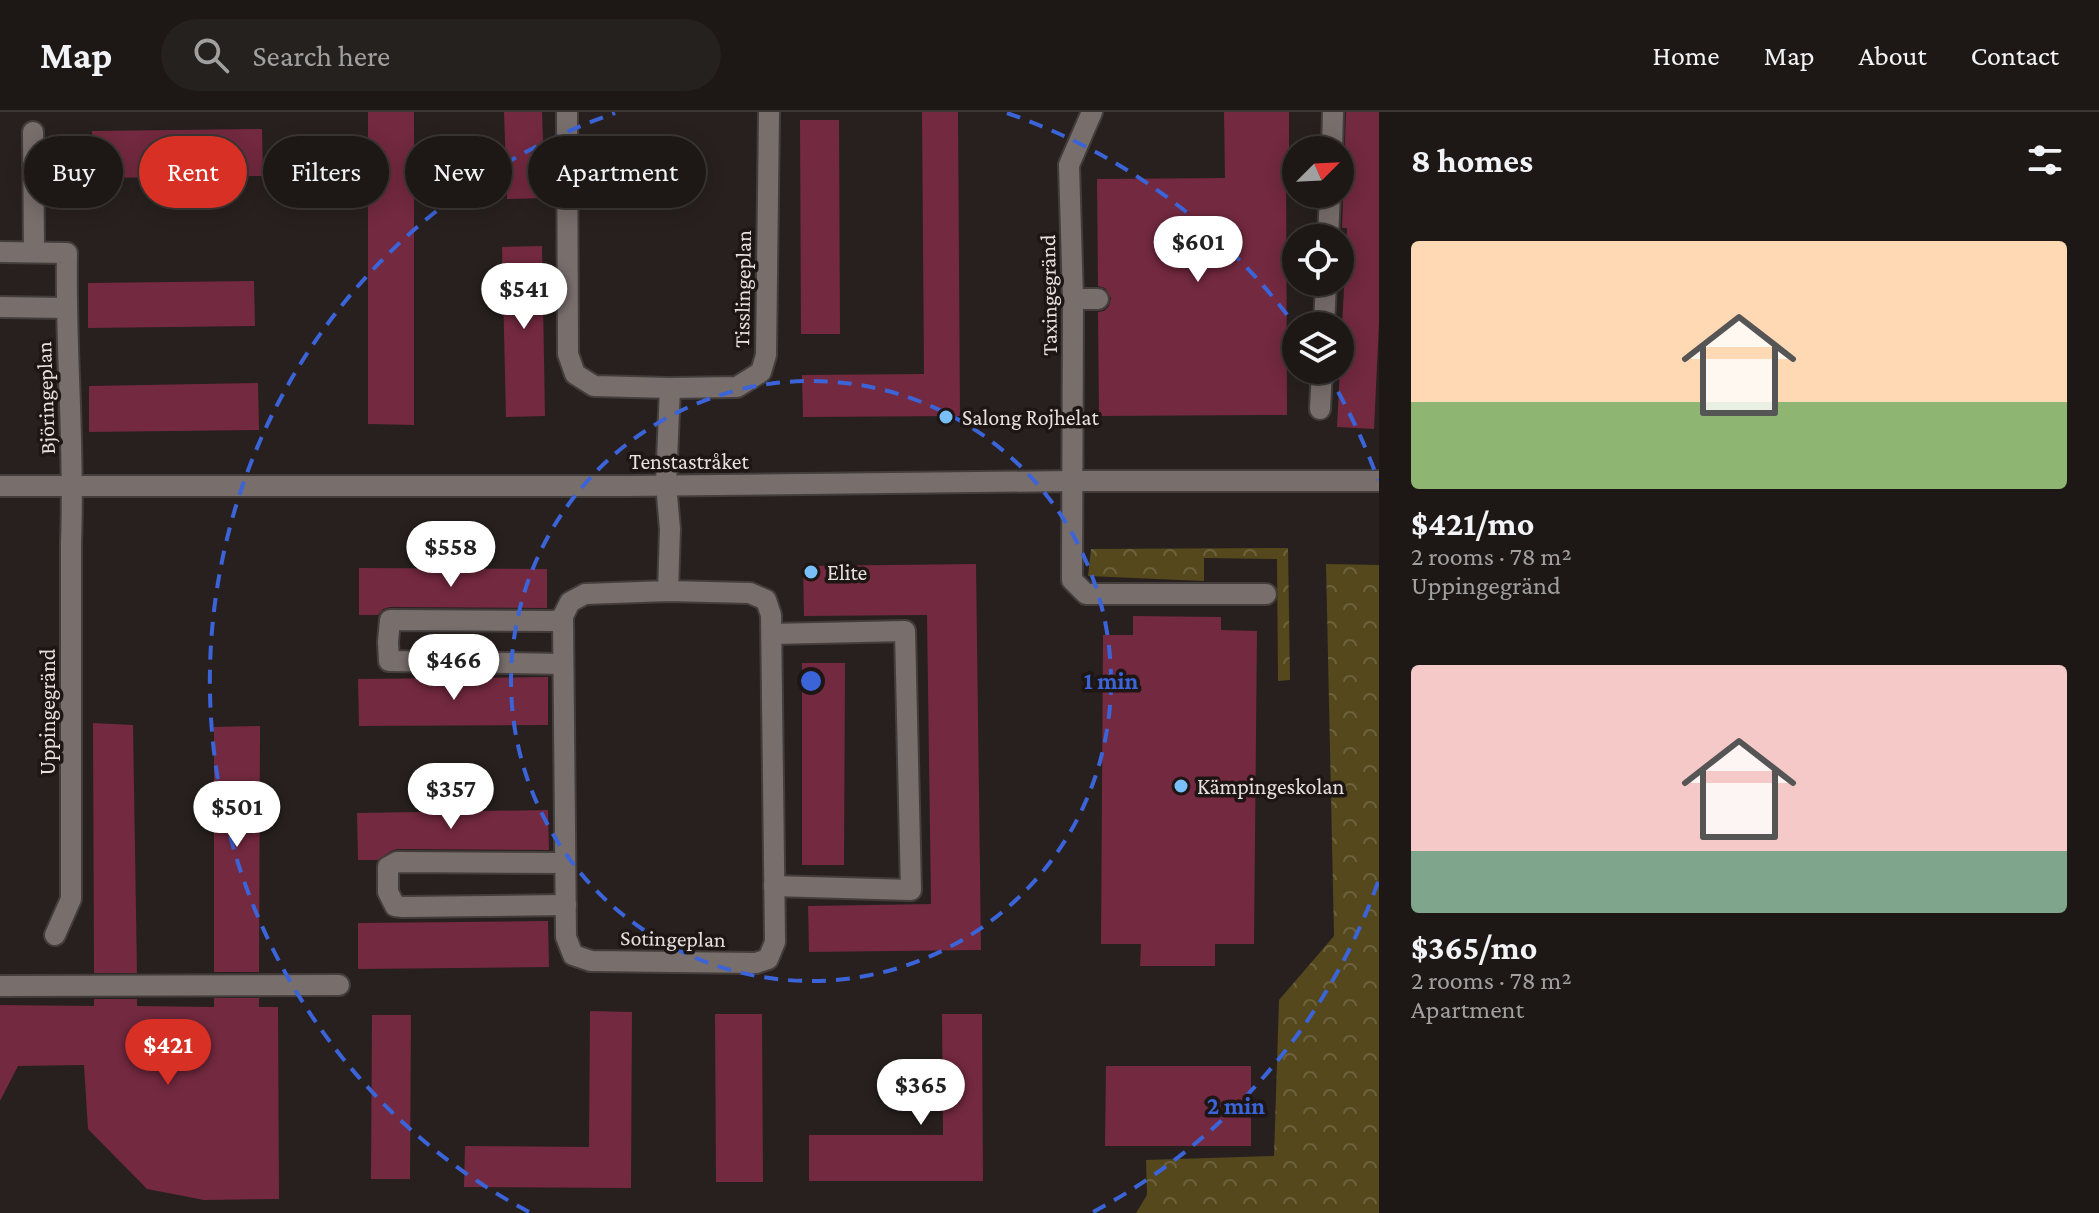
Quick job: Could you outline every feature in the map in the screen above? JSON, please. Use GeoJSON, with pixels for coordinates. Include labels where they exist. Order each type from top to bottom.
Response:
{"type":"FeatureCollection","features":[{"type":"Feature","properties":{"kind":"street","name":"Tisslingeplan"},"geometry":{"type":"LineString","coordinates":[[567,112],[568,354],[575,374],[594,386],[670,388],[737,387],[761,372],[766,355],[769,112]]}},
{"type":"Feature","properties":{"kind":"street","name":"Taxingegränd"},"geometry":{"type":"LineString","coordinates":[[1092,112],[1069,165],[1073,299],[1072,580],[1086,594],[1266,594]]}},
{"type":"Feature","properties":{"kind":"street"},"geometry":{"type":"LineString","coordinates":[[1332,136],[1333,112]]}},
{"type":"Feature","properties":{"kind":"street"},"geometry":{"type":"LineString","coordinates":[[33,132],[34,252]]}},
{"type":"Feature","properties":{"kind":"street","name":"Björingeplan"},"geometry":{"type":"LineString","coordinates":[[0,252],[67,253],[66,308],[73,487]]}},
{"type":"Feature","properties":{"kind":"street"},"geometry":{"type":"LineString","coordinates":[[1073,299],[1098,299]]}},
{"type":"Feature","properties":{"kind":"street"},"geometry":{"type":"LineString","coordinates":[[0,307],[66,308]]}},
{"type":"Feature","properties":{"kind":"street"},"geometry":{"type":"LineString","coordinates":[[1320,409],[1321,384]]}},
{"type":"Feature","properties":{"kind":"street"},"geometry":{"type":"LineString","coordinates":[[668,591],[670,529],[666,484],[670,388]]}},
{"type":"Feature","properties":{"kind":"street","name":"Tenstastråket"},"geometry":{"type":"LineString","coordinates":[[0,486],[1379,481]]}},
{"type":"Feature","properties":{"kind":"street","name":"Uppingegränd"},"geometry":{"type":"LineString","coordinates":[[55,935],[71,899],[73,487]]}},
{"type":"Feature","properties":{"kind":"street","name":"Sotingeplan"},"geometry":{"type":"LineString","coordinates":[[668,591],[750,593],[766,600],[772,634],[775,942],[768,959],[756,963],[591,961],[573,955],[566,937],[563,620],[570,602],[585,594],[668,591]]}},
{"type":"Feature","properties":{"kind":"street"},"geometry":{"type":"LineString","coordinates":[[563,620],[390,620],[388,642],[389,661],[563,664]]}},
{"type":"Feature","properties":{"kind":"street"},"geometry":{"type":"LineString","coordinates":[[772,634],[905,631],[911,890],[774,886]]}},
{"type":"Feature","properties":{"kind":"street"},"geometry":{"type":"LineString","coordinates":[[565,863],[397,862],[388,867],[388,892],[395,906],[403,907],[566,905]]}},
{"type":"Feature","properties":{"kind":"street"},"geometry":{"type":"LineString","coordinates":[[0,986],[339,985]]}},
{"type":"Feature","properties":{"kind":"green space"},"geometry":{"type":"Polygon","coordinates":[[[1288,548],[1290,680],[1278,681],[1277,559],[1204,558],[1204,581],[1088,576],[1091,549],[1288,548]]]}},
{"type":"Feature","properties":{"kind":"green space"},"geometry":{"type":"Polygon","coordinates":[[[1326,564],[1379,565],[1379,1213],[1136,1213],[1147,1195],[1146,1160],[1274,1156],[1279,1000],[1334,936],[1326,564]]]}},
{"type":"Feature","properties":{"kind":"building"},"geometry":{"type":"Polygon","coordinates":[[[368,112],[414,112],[414,136],[405,136],[405,208],[414,208],[414,425],[368,424],[368,208],[389,208],[389,136],[368,136],[368,112]]]}},
{"type":"Feature","properties":{"kind":"building"},"geometry":{"type":"Polygon","coordinates":[[[504,112],[542,112],[543,136],[528,136],[528,198],[512,199],[512,136],[505,136],[504,112]]]}},
{"type":"Feature","properties":{"kind":"building"},"geometry":{"type":"Polygon","coordinates":[[[922,112],[958,112],[960,416],[803,417],[802,375],[924,374],[922,112]]]}},
{"type":"Feature","properties":{"kind":"building"},"geometry":{"type":"Polygon","coordinates":[[[1224,112],[1289,112],[1289,136],[1282,136],[1282,208],[1286,208],[1286,224],[1282,224],[1282,296],[1287,296],[1287,312],[1282,312],[1282,384],[1287,384],[1287,415],[1099,416],[1098,312],[1109,306],[1111,298],[1105,288],[1098,286],[1097,179],[1225,178],[1224,112]]]}},
{"type":"Feature","properties":{"kind":"building"},"geometry":{"type":"Polygon","coordinates":[[[1346,112],[1379,112],[1379,324],[1374,429],[1337,427],[1339,384],[1354,384],[1354,312],[1343,312],[1344,296],[1354,296],[1354,224],[1342,224],[1343,208],[1354,208],[1354,136],[1345,136],[1346,112]]]}},
{"type":"Feature","properties":{"kind":"building"},"geometry":{"type":"Polygon","coordinates":[[[800,120],[839,120],[840,334],[801,334],[800,120]]]}},
{"type":"Feature","properties":{"kind":"building"},"geometry":{"type":"Polygon","coordinates":[[[262,129],[263,176],[247,176],[247,136],[139,136],[139,177],[123,178],[123,136],[92,136],[92,131],[262,129]]]}},
{"type":"Feature","properties":{"kind":"building"},"geometry":{"type":"Polygon","coordinates":[[[542,246],[545,416],[506,417],[502,247],[542,246]]]}},
{"type":"Feature","properties":{"kind":"building"},"geometry":{"type":"Polygon","coordinates":[[[254,281],[255,326],[88,328],[88,283],[254,281]]]}},
{"type":"Feature","properties":{"kind":"building"},"geometry":{"type":"Polygon","coordinates":[[[258,383],[259,430],[89,432],[89,386],[258,383]]]}},
{"type":"Feature","properties":{"kind":"building"},"geometry":{"type":"Polygon","coordinates":[[[976,564],[981,950],[809,952],[808,906],[931,904],[927,615],[804,616],[803,566],[976,564]]]}},
{"type":"Feature","properties":{"kind":"building"},"geometry":{"type":"Polygon","coordinates":[[[359,568],[547,569],[547,608],[390,607],[378,615],[359,615],[359,568]]]}},
{"type":"Feature","properties":{"kind":"building"},"geometry":{"type":"Polygon","coordinates":[[[1133,616],[1221,617],[1221,630],[1257,631],[1254,944],[1215,944],[1215,966],[1140,966],[1141,944],[1101,944],[1103,635],[1133,635],[1133,616]]]}},
{"type":"Feature","properties":{"kind":"building"},"geometry":{"type":"Polygon","coordinates":[[[802,663],[845,663],[844,865],[802,865],[802,663]]]}},
{"type":"Feature","properties":{"kind":"building"},"geometry":{"type":"Polygon","coordinates":[[[548,677],[548,725],[359,726],[358,679],[548,677]]]}},
{"type":"Feature","properties":{"kind":"building"},"geometry":{"type":"Polygon","coordinates":[[[93,723],[133,725],[137,973],[94,973],[93,723]]]}},
{"type":"Feature","properties":{"kind":"building"},"geometry":{"type":"Polygon","coordinates":[[[260,726],[259,972],[214,972],[214,727],[260,726]]]}},
{"type":"Feature","properties":{"kind":"building"},"geometry":{"type":"Polygon","coordinates":[[[548,810],[549,850],[397,849],[378,860],[358,860],[357,813],[548,810]]]}},
{"type":"Feature","properties":{"kind":"building"},"geometry":{"type":"Polygon","coordinates":[[[548,921],[549,967],[358,969],[358,923],[548,921]]]}},
{"type":"Feature","properties":{"kind":"building"},"geometry":{"type":"Polygon","coordinates":[[[214,998],[259,998],[259,1007],[278,1007],[279,1199],[204,1200],[147,1189],[88,1129],[84,1065],[18,1066],[0,1101],[0,1005],[94,1006],[94,999],[137,999],[137,1006],[214,1007],[214,998]]]}},
{"type":"Feature","properties":{"kind":"building"},"geometry":{"type":"Polygon","coordinates":[[[590,1011],[632,1012],[631,1188],[464,1187],[465,1146],[589,1147],[590,1011]]]}},
{"type":"Feature","properties":{"kind":"building"},"geometry":{"type":"Polygon","coordinates":[[[715,1014],[762,1014],[763,1182],[716,1182],[715,1014]]]}},
{"type":"Feature","properties":{"kind":"building"},"geometry":{"type":"Polygon","coordinates":[[[942,1014],[982,1014],[983,1181],[809,1181],[809,1135],[943,1135],[942,1014]]]}},
{"type":"Feature","properties":{"kind":"building"},"geometry":{"type":"Polygon","coordinates":[[[372,1015],[411,1015],[410,1179],[371,1179],[372,1015]]]}},
{"type":"Feature","properties":{"kind":"building"},"geometry":{"type":"Polygon","coordinates":[[[1106,1066],[1251,1066],[1251,1146],[1105,1146],[1106,1066]]]}},
{"type":"Feature","properties":{"kind":"place","name":"Salong Rojhelat"},"geometry":{"type":"Point","coordinates":[946,417]}},
{"type":"Feature","properties":{"kind":"place","name":"Elite"},"geometry":{"type":"Point","coordinates":[811,572]}},
{"type":"Feature","properties":{"kind":"place","name":"Kämpingeskolan"},"geometry":{"type":"Point","coordinates":[1181,786]}}]}
